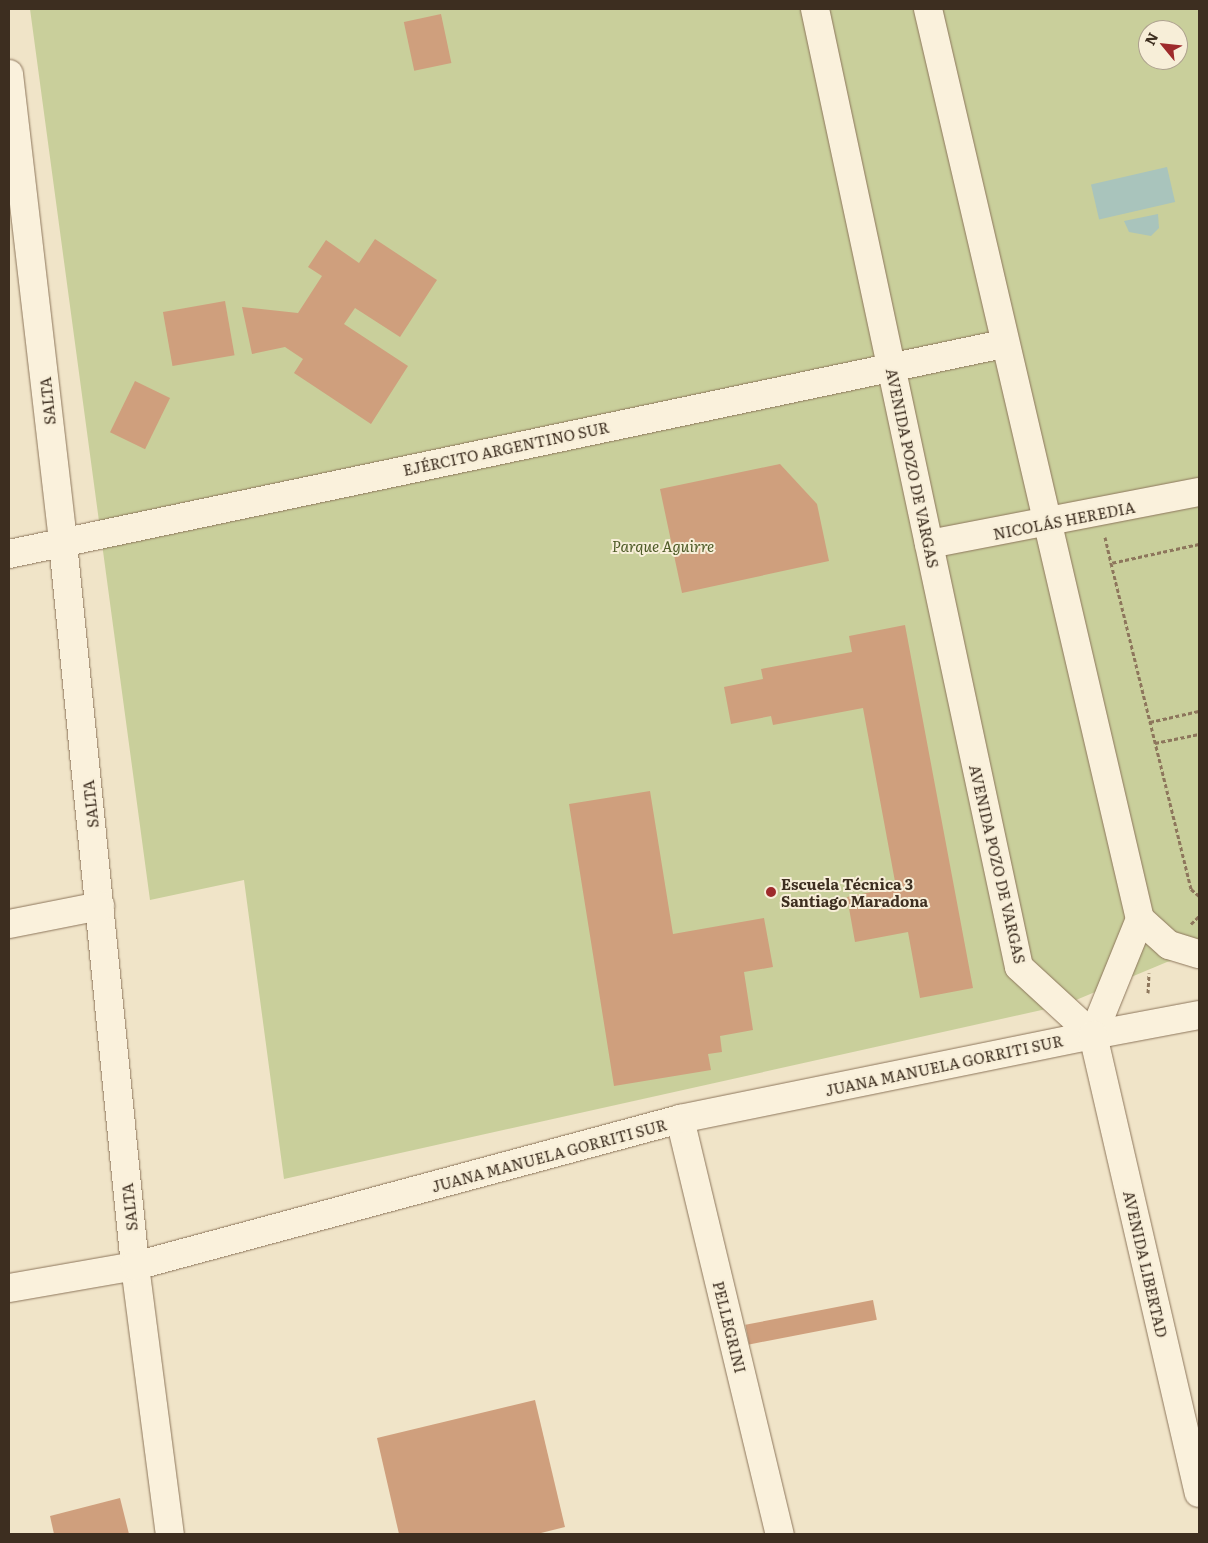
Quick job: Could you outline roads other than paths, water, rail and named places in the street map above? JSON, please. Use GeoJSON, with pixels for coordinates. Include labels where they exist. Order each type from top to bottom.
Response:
{"type":"FeatureCollection","features":[{"type":"Feature","properties":{"kind":"street","name":"AVENIDA POZO DE VARGAS"},"geometry":{"type":"LineString","coordinates":[[815,9],[1019,967],[1092,1035]]}},
{"type":"Feature","properties":{"kind":"street"},"geometry":{"type":"LineString","coordinates":[[928,9],[1003,344],[1140,918],[1169,945],[1199,954]]}},
{"type":"Feature","properties":{"kind":"street","name":"SALTA"},"geometry":{"type":"LineString","coordinates":[[9,74],[12,117],[63,542],[135,1266],[170,1534]]}},
{"type":"Feature","properties":{"kind":"street","name":"EJÉRCITO ARGENTINO SUR"},"geometry":{"type":"LineString","coordinates":[[9,554],[1003,344]]}},
{"type":"Feature","properties":{"kind":"street","name":"NICOLÁS HEREDIA"},"geometry":{"type":"LineString","coordinates":[[929,544],[1046,525],[1199,492]]}},
{"type":"Feature","properties":{"kind":"street"},"geometry":{"type":"LineString","coordinates":[[9,924],[100,906]]}},
{"type":"Feature","properties":{"kind":"street"},"geometry":{"type":"LineString","coordinates":[[1092,1035],[1140,918]]}},
{"type":"Feature","properties":{"kind":"street","name":"JUANA MANUELA GORRITI SUR"},"geometry":{"type":"LineString","coordinates":[[9,1288],[135,1266],[680,1119],[1199,1015]]}},
{"type":"Feature","properties":{"kind":"street","name":"AVENIDA LIBERTAD"},"geometry":{"type":"LineString","coordinates":[[1092,1035],[1199,1493]]}},
{"type":"Feature","properties":{"kind":"street","name":"PELLEGRINI"},"geometry":{"type":"LineString","coordinates":[[680,1119],[780,1534]]}},
{"type":"Feature","properties":{"kind":"water"},"geometry":{"type":"Polygon","coordinates":[[[1167,167],[1175,202],[1099,220],[1091,185],[1167,167]]]}},
{"type":"Feature","properties":{"kind":"water"},"geometry":{"type":"Polygon","coordinates":[[[1158,214],[1159,228],[1151,236],[1129,232],[1124,221],[1158,214]]]}},
{"type":"Feature","properties":{"kind":"place","name":"Escuela Técnica 3 Santiago Maradona"},"geometry":{"type":"Point","coordinates":[771,892]}},
{"type":"Feature","properties":{"kind":"park label","name":"Parque Aguirre"},"geometry":{"type":"Point","coordinates":[663,546]}}]}
